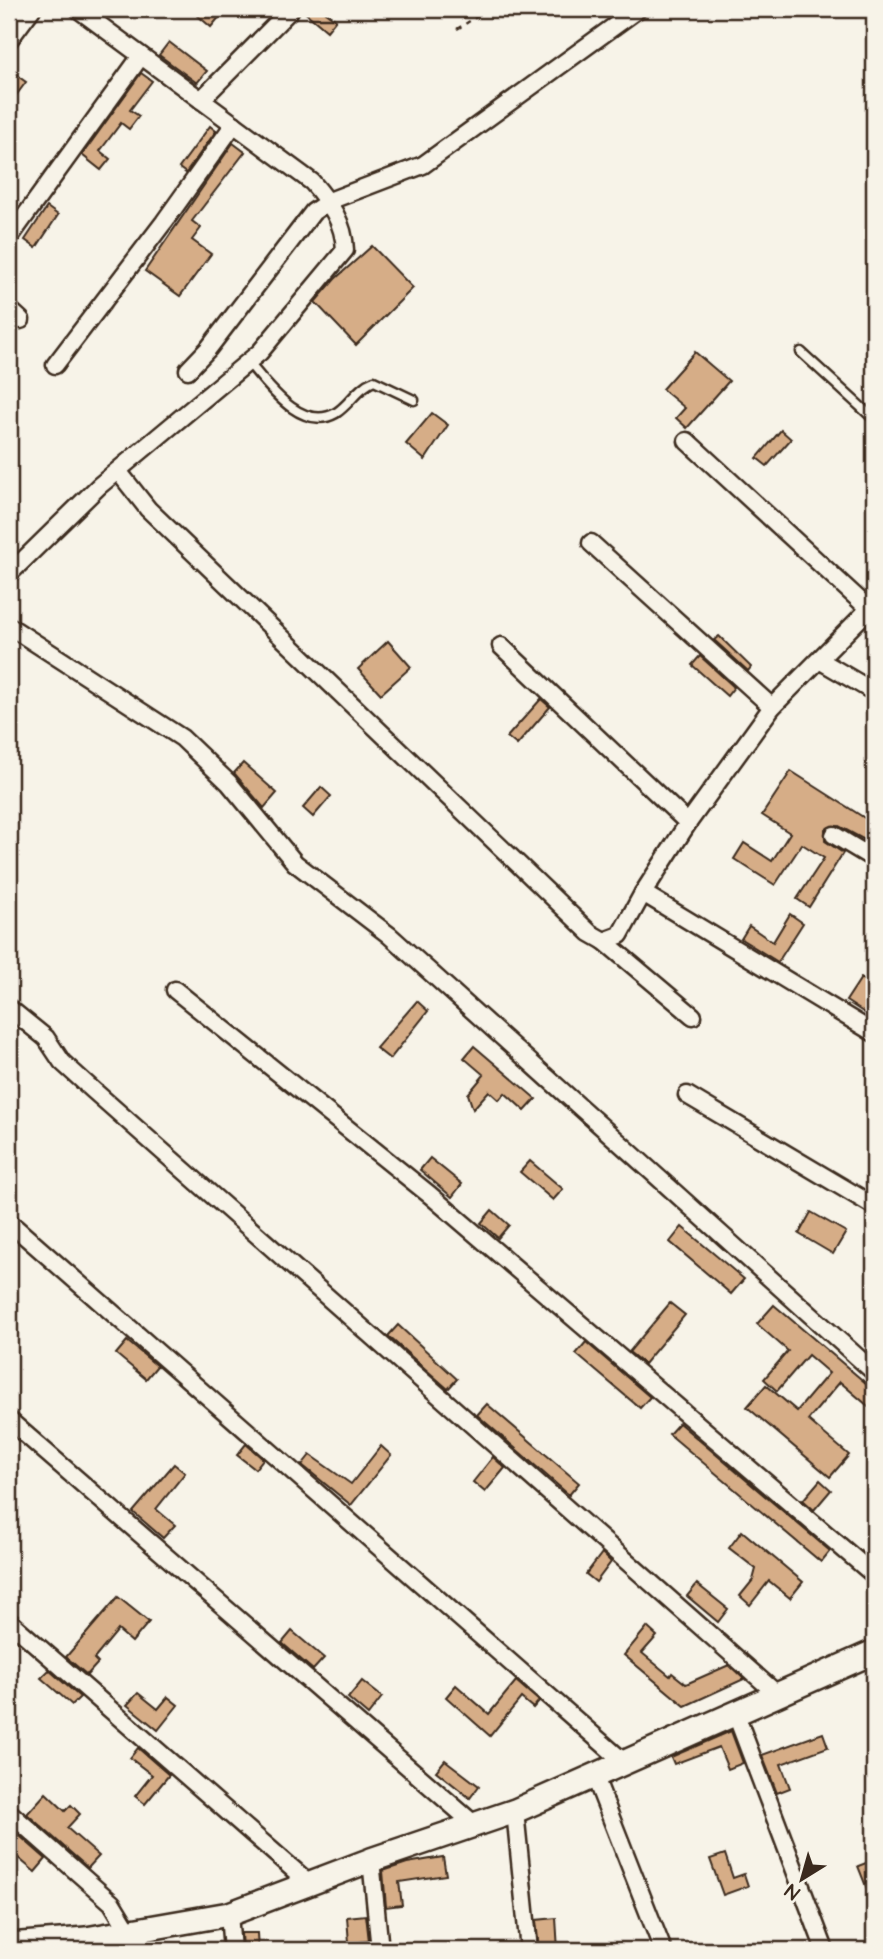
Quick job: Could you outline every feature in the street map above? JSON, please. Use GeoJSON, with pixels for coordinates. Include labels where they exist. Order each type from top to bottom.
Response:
{"type":"FeatureCollection","features":[{"type":"Feature","properties":{"kind":"street"},"geometry":{"type":"LineString","coordinates":[[9,40],[32,9]]}},
{"type":"Feature","properties":{"kind":"street"},"geometry":{"type":"LineString","coordinates":[[9,574],[99,486],[260,352],[345,250],[344,230],[329,201],[312,182],[141,56],[96,14],[78,9]]}},
{"type":"Feature","properties":{"kind":"street"},"geometry":{"type":"LineString","coordinates":[[201,100],[291,9]]}},
{"type":"Feature","properties":{"kind":"street"},"geometry":{"type":"LineString","coordinates":[[188,370],[208,349],[313,212],[329,201],[423,165],[638,9]]}},
{"type":"Feature","properties":{"kind":"street"},"geometry":{"type":"LineString","coordinates":[[9,238],[141,56]]}},
{"type":"Feature","properties":{"kind":"street"},"geometry":{"type":"LineString","coordinates":[[55,365],[234,124]]}},
{"type":"Feature","properties":{"kind":"street"},"geometry":{"type":"LineString","coordinates":[[604,941],[620,935],[643,893],[688,823],[772,707],[821,661],[872,606],[687,441]]}},
{"type":"Feature","properties":{"kind":"street"},"geometry":{"type":"LineString","coordinates":[[118,471],[148,509],[590,933],[604,941],[692,1016]]}},
{"type":"Feature","properties":{"kind":"street"},"geometry":{"type":"LineString","coordinates":[[592,543],[772,707]]}},
{"type":"Feature","properties":{"kind":"street"},"geometry":{"type":"LineString","coordinates":[[9,626],[182,737],[229,783],[295,863],[389,935],[874,1372]]}},
{"type":"Feature","properties":{"kind":"street"},"geometry":{"type":"LineString","coordinates":[[501,646],[688,823]]}},
{"type":"Feature","properties":{"kind":"street"},"geometry":{"type":"LineString","coordinates":[[821,661],[874,692]]}},
{"type":"Feature","properties":{"kind":"street"},"geometry":{"type":"LineString","coordinates":[[834,835],[874,859]]}},
{"type":"Feature","properties":{"kind":"street"},"geometry":{"type":"LineString","coordinates":[[643,893],[874,1033]]}},
{"type":"Feature","properties":{"kind":"street"},"geometry":{"type":"LineString","coordinates":[[175,990],[430,1195],[874,1575]]}},
{"type":"Feature","properties":{"kind":"street"},"geometry":{"type":"LineString","coordinates":[[9,1008],[46,1038],[62,1062],[93,1090],[777,1694]]}},
{"type":"Feature","properties":{"kind":"street"},"geometry":{"type":"LineString","coordinates":[[687,1096],[874,1206]]}},
{"type":"Feature","properties":{"kind":"street"},"geometry":{"type":"LineString","coordinates":[[9,1222],[625,1763]]}},
{"type":"Feature","properties":{"kind":"street"},"geometry":{"type":"LineString","coordinates":[[9,1420],[475,1825]]}},
{"type":"Feature","properties":{"kind":"street"},"geometry":{"type":"LineString","coordinates":[[9,1621],[309,1883]]}},
{"type":"Feature","properties":{"kind":"street"},"geometry":{"type":"LineString","coordinates":[[9,1945],[86,1944],[129,1931],[229,1914],[371,1860],[515,1811],[735,1712],[873,1655]]}},
{"type":"Feature","properties":{"kind":"street"},"geometry":{"type":"LineString","coordinates":[[735,1712],[825,1950]]}},
{"type":"Feature","properties":{"kind":"street"},"geometry":{"type":"LineString","coordinates":[[595,1777],[663,1950]]}},
{"type":"Feature","properties":{"kind":"street"},"geometry":{"type":"LineString","coordinates":[[515,1811],[529,1950]]}},
{"type":"Feature","properties":{"kind":"street"},"geometry":{"type":"LineString","coordinates":[[9,1812],[112,1903],[129,1931]]}},
{"type":"Feature","properties":{"kind":"street"},"geometry":{"type":"LineString","coordinates":[[371,1860],[380,1950]]}},
{"type":"Feature","properties":{"kind":"street"},"geometry":{"type":"LineString","coordinates":[[229,1914],[232,1950]]}},
{"type":"Feature","properties":{"kind":"lane"},"geometry":{"type":"LineString","coordinates":[[801,352],[874,419]]}},
{"type":"Feature","properties":{"kind":"lane"},"geometry":{"type":"LineString","coordinates":[[248,362],[278,396],[301,413],[316,418],[335,413],[366,384],[374,381],[414,400]]}},
{"type":"Feature","properties":{"kind":"path"},"geometry":{"type":"LineString","coordinates":[[457,29],[489,9]]}},
{"type":"Feature","properties":{"kind":"building"},"geometry":{"type":"Polygon","coordinates":[[[204,9],[226,9],[211,27],[198,16],[204,9]]]}},
{"type":"Feature","properties":{"kind":"building"},"geometry":{"type":"Polygon","coordinates":[[[301,9],[321,9],[336,20],[327,31],[301,9]]]}},
{"type":"Feature","properties":{"kind":"building"},"geometry":{"type":"Polygon","coordinates":[[[169,42],[207,71],[197,83],[159,55],[169,42]]]}},
{"type":"Feature","properties":{"kind":"building"},"geometry":{"type":"Polygon","coordinates":[[[9,70],[26,82],[9,105],[9,70]]]}},
{"type":"Feature","properties":{"kind":"building"},"geometry":{"type":"Polygon","coordinates":[[[141,73],[152,81],[130,110],[139,116],[129,129],[121,123],[100,151],[110,159],[101,170],[82,155],[141,73]]]}},
{"type":"Feature","properties":{"kind":"building"},"geometry":{"type":"Polygon","coordinates":[[[210,126],[216,131],[186,173],[179,168],[210,126]]]}},
{"type":"Feature","properties":{"kind":"building"},"geometry":{"type":"Polygon","coordinates":[[[233,143],[245,152],[192,221],[201,228],[192,240],[211,254],[180,296],[145,271],[233,143]]]}},
{"type":"Feature","properties":{"kind":"building"},"geometry":{"type":"Polygon","coordinates":[[[47,207],[58,215],[36,248],[25,240],[47,207]]]}},
{"type":"Feature","properties":{"kind":"building"},"geometry":{"type":"Polygon","coordinates":[[[372,246],[413,288],[356,345],[315,302],[335,279],[372,246]]]}},
{"type":"Feature","properties":{"kind":"building"},"geometry":{"type":"Polygon","coordinates":[[[695,352],[729,381],[687,428],[676,418],[685,408],[662,389],[695,352]]]}},
{"type":"Feature","properties":{"kind":"building"},"geometry":{"type":"Polygon","coordinates":[[[432,413],[448,425],[425,460],[406,444],[432,413]]]}},
{"type":"Feature","properties":{"kind":"building"},"geometry":{"type":"Polygon","coordinates":[[[781,430],[791,439],[767,466],[757,458],[781,430]]]}},
{"type":"Feature","properties":{"kind":"building"},"geometry":{"type":"Polygon","coordinates":[[[719,636],[751,667],[748,671],[714,640],[719,636]]]}},
{"type":"Feature","properties":{"kind":"building"},"geometry":{"type":"Polygon","coordinates":[[[388,641],[411,667],[381,694],[358,669],[388,641]]]}},
{"type":"Feature","properties":{"kind":"building"},"geometry":{"type":"Polygon","coordinates":[[[700,656],[734,687],[727,696],[692,665],[700,656]]]}},
{"type":"Feature","properties":{"kind":"building"},"geometry":{"type":"Polygon","coordinates":[[[541,699],[550,707],[517,745],[507,737],[541,699]]]}},
{"type":"Feature","properties":{"kind":"building"},"geometry":{"type":"Polygon","coordinates":[[[243,763],[277,793],[264,808],[234,773],[243,763]]]}},
{"type":"Feature","properties":{"kind":"building"},"geometry":{"type":"Polygon","coordinates":[[[791,771],[874,824],[874,845],[839,826],[825,829],[825,841],[843,853],[809,907],[797,899],[824,858],[802,844],[775,885],[734,859],[744,843],[772,861],[790,833],[762,815],[791,771]]]}},
{"type":"Feature","properties":{"kind":"building"},"geometry":{"type":"Polygon","coordinates":[[[321,787],[331,796],[313,817],[303,808],[321,787]]]}},
{"type":"Feature","properties":{"kind":"building"},"geometry":{"type":"Polygon","coordinates":[[[790,914],[803,923],[778,962],[741,939],[749,926],[773,942],[790,914]]]}},
{"type":"Feature","properties":{"kind":"building"},"geometry":{"type":"Polygon","coordinates":[[[861,978],[874,987],[874,1019],[846,1001],[861,978]]]}},
{"type":"Feature","properties":{"kind":"building"},"geometry":{"type":"Polygon","coordinates":[[[417,1001],[428,1011],[390,1059],[376,1048],[417,1001]]]}},
{"type":"Feature","properties":{"kind":"building"},"geometry":{"type":"Polygon","coordinates":[[[474,1046],[536,1099],[525,1111],[505,1093],[499,1100],[489,1091],[473,1109],[468,1094],[484,1075],[464,1058],[474,1046]]]}},
{"type":"Feature","properties":{"kind":"building"},"geometry":{"type":"Polygon","coordinates":[[[430,1158],[462,1184],[452,1197],[420,1170],[430,1158]]]}},
{"type":"Feature","properties":{"kind":"building"},"geometry":{"type":"Polygon","coordinates":[[[530,1161],[563,1189],[553,1200],[520,1172],[530,1161]]]}},
{"type":"Feature","properties":{"kind":"building"},"geometry":{"type":"Polygon","coordinates":[[[492,1210],[509,1225],[498,1238],[481,1223],[492,1210]]]}},
{"type":"Feature","properties":{"kind":"building"},"geometry":{"type":"Polygon","coordinates":[[[811,1212],[846,1232],[833,1254],[799,1234],[811,1212]]]}},
{"type":"Feature","properties":{"kind":"building"},"geometry":{"type":"Polygon","coordinates":[[[682,1227],[744,1279],[731,1294],[670,1242],[682,1227]]]}},
{"type":"Feature","properties":{"kind":"building"},"geometry":{"type":"Polygon","coordinates":[[[670,1303],[685,1315],[644,1364],[629,1352],[670,1303]]]}},
{"type":"Feature","properties":{"kind":"building"},"geometry":{"type":"Polygon","coordinates":[[[774,1305],[874,1390],[874,1411],[840,1382],[808,1420],[849,1455],[830,1477],[747,1407],[766,1385],[797,1411],[829,1373],[808,1355],[777,1391],[764,1379],[788,1351],[757,1324],[774,1305]]]}},
{"type":"Feature","properties":{"kind":"building"},"geometry":{"type":"Polygon","coordinates":[[[398,1325],[457,1379],[448,1389],[388,1336],[398,1325]]]}},
{"type":"Feature","properties":{"kind":"building"},"geometry":{"type":"Polygon","coordinates":[[[127,1341],[157,1366],[146,1379],[116,1354],[127,1341]]]}},
{"type":"Feature","properties":{"kind":"building"},"geometry":{"type":"Polygon","coordinates":[[[586,1342],[650,1397],[640,1408],[576,1354],[586,1342]]]}},
{"type":"Feature","properties":{"kind":"building"},"geometry":{"type":"Polygon","coordinates":[[[487,1404],[579,1483],[569,1495],[477,1415],[487,1404]]]}},
{"type":"Feature","properties":{"kind":"building"},"geometry":{"type":"Polygon","coordinates":[[[679,1423],[830,1551],[821,1562],[669,1434],[679,1423]]]}},
{"type":"Feature","properties":{"kind":"building"},"geometry":{"type":"Polygon","coordinates":[[[246,1444],[263,1459],[255,1469],[237,1455],[246,1444]]]}},
{"type":"Feature","properties":{"kind":"building"},"geometry":{"type":"Polygon","coordinates":[[[381,1446],[391,1455],[351,1505],[302,1465],[310,1455],[351,1484],[381,1446]]]}},
{"type":"Feature","properties":{"kind":"building"},"geometry":{"type":"Polygon","coordinates":[[[493,1457],[505,1468],[485,1492],[473,1482],[493,1457]]]}},
{"type":"Feature","properties":{"kind":"building"},"geometry":{"type":"Polygon","coordinates":[[[174,1464],[185,1473],[156,1509],[175,1525],[163,1538],[133,1512],[174,1464]]]}},
{"type":"Feature","properties":{"kind":"building"},"geometry":{"type":"Polygon","coordinates":[[[820,1480],[831,1490],[814,1510],[803,1500],[820,1480]]]}},
{"type":"Feature","properties":{"kind":"building"},"geometry":{"type":"Polygon","coordinates":[[[742,1531],[803,1582],[790,1598],[769,1581],[750,1605],[740,1596],[753,1580],[756,1569],[729,1548],[742,1531]]]}},
{"type":"Feature","properties":{"kind":"building"},"geometry":{"type":"Polygon","coordinates":[[[602,1553],[611,1562],[596,1582],[586,1574],[602,1553]]]}},
{"type":"Feature","properties":{"kind":"building"},"geometry":{"type":"Polygon","coordinates":[[[697,1584],[728,1609],[718,1622],[687,1596],[697,1584]]]}},
{"type":"Feature","properties":{"kind":"building"},"geometry":{"type":"Polygon","coordinates":[[[118,1597],[149,1622],[132,1642],[118,1630],[94,1659],[98,1663],[87,1675],[66,1657],[118,1597]]]}},
{"type":"Feature","properties":{"kind":"building"},"geometry":{"type":"Polygon","coordinates":[[[647,1627],[657,1636],[642,1653],[670,1676],[672,1673],[686,1684],[729,1665],[744,1679],[685,1706],[624,1655],[647,1627]]]}},
{"type":"Feature","properties":{"kind":"building"},"geometry":{"type":"Polygon","coordinates":[[[292,1631],[324,1658],[313,1670],[282,1643],[292,1631]]]}},
{"type":"Feature","properties":{"kind":"building"},"geometry":{"type":"Polygon","coordinates":[[[49,1670],[80,1697],[72,1705],[41,1678],[49,1670]]]}},
{"type":"Feature","properties":{"kind":"building"},"geometry":{"type":"Polygon","coordinates":[[[362,1681],[382,1697],[368,1715],[348,1698],[362,1681]]]}},
{"type":"Feature","properties":{"kind":"building"},"geometry":{"type":"Polygon","coordinates":[[[516,1681],[539,1701],[533,1708],[521,1698],[490,1736],[446,1697],[456,1685],[489,1714],[516,1681]]]}},
{"type":"Feature","properties":{"kind":"building"},"geometry":{"type":"Polygon","coordinates":[[[138,1693],[158,1709],[168,1697],[178,1705],[158,1730],[127,1705],[138,1693]]]}},
{"type":"Feature","properties":{"kind":"building"},"geometry":{"type":"Polygon","coordinates":[[[731,1731],[743,1763],[728,1769],[719,1747],[674,1764],[671,1757],[731,1731]]]}},
{"type":"Feature","properties":{"kind":"building"},"geometry":{"type":"Polygon","coordinates":[[[823,1733],[828,1747],[781,1764],[790,1788],[777,1793],[762,1755],[823,1733]]]}},
{"type":"Feature","properties":{"kind":"building"},"geometry":{"type":"Polygon","coordinates":[[[138,1748],[169,1775],[145,1804],[135,1796],[152,1775],[130,1758],[138,1748]]]}},
{"type":"Feature","properties":{"kind":"building"},"geometry":{"type":"Polygon","coordinates":[[[445,1760],[479,1786],[470,1798],[436,1771],[445,1760]]]}},
{"type":"Feature","properties":{"kind":"building"},"geometry":{"type":"Polygon","coordinates":[[[46,1793],[65,1811],[71,1805],[80,1814],[67,1828],[99,1856],[88,1868],[27,1814],[46,1793]]]}},
{"type":"Feature","properties":{"kind":"building"},"geometry":{"type":"Polygon","coordinates":[[[13,1830],[46,1859],[35,1872],[17,1857],[9,1868],[9,1835],[13,1830]]]}},
{"type":"Feature","properties":{"kind":"building"},"geometry":{"type":"Polygon","coordinates":[[[725,1854],[733,1878],[744,1874],[748,1886],[723,1895],[710,1859],[725,1854]]]}},
{"type":"Feature","properties":{"kind":"building"},"geometry":{"type":"Polygon","coordinates":[[[443,1857],[446,1875],[399,1882],[402,1905],[386,1907],[383,1871],[407,1863],[443,1857]]]}},
{"type":"Feature","properties":{"kind":"building"},"geometry":{"type":"Polygon","coordinates":[[[874,1860],[874,1904],[873,1904],[858,1866],[874,1860]]]}},
{"type":"Feature","properties":{"kind":"building"},"geometry":{"type":"Polygon","coordinates":[[[366,1915],[369,1941],[349,1943],[347,1917],[366,1915]]]}},
{"type":"Feature","properties":{"kind":"building"},"geometry":{"type":"Polygon","coordinates":[[[556,1918],[558,1950],[539,1950],[536,1920],[556,1918]]]}},
{"type":"Feature","properties":{"kind":"building"},"geometry":{"type":"Polygon","coordinates":[[[241,1933],[257,1933],[258,1950],[242,1950],[241,1933]]]}}]}
